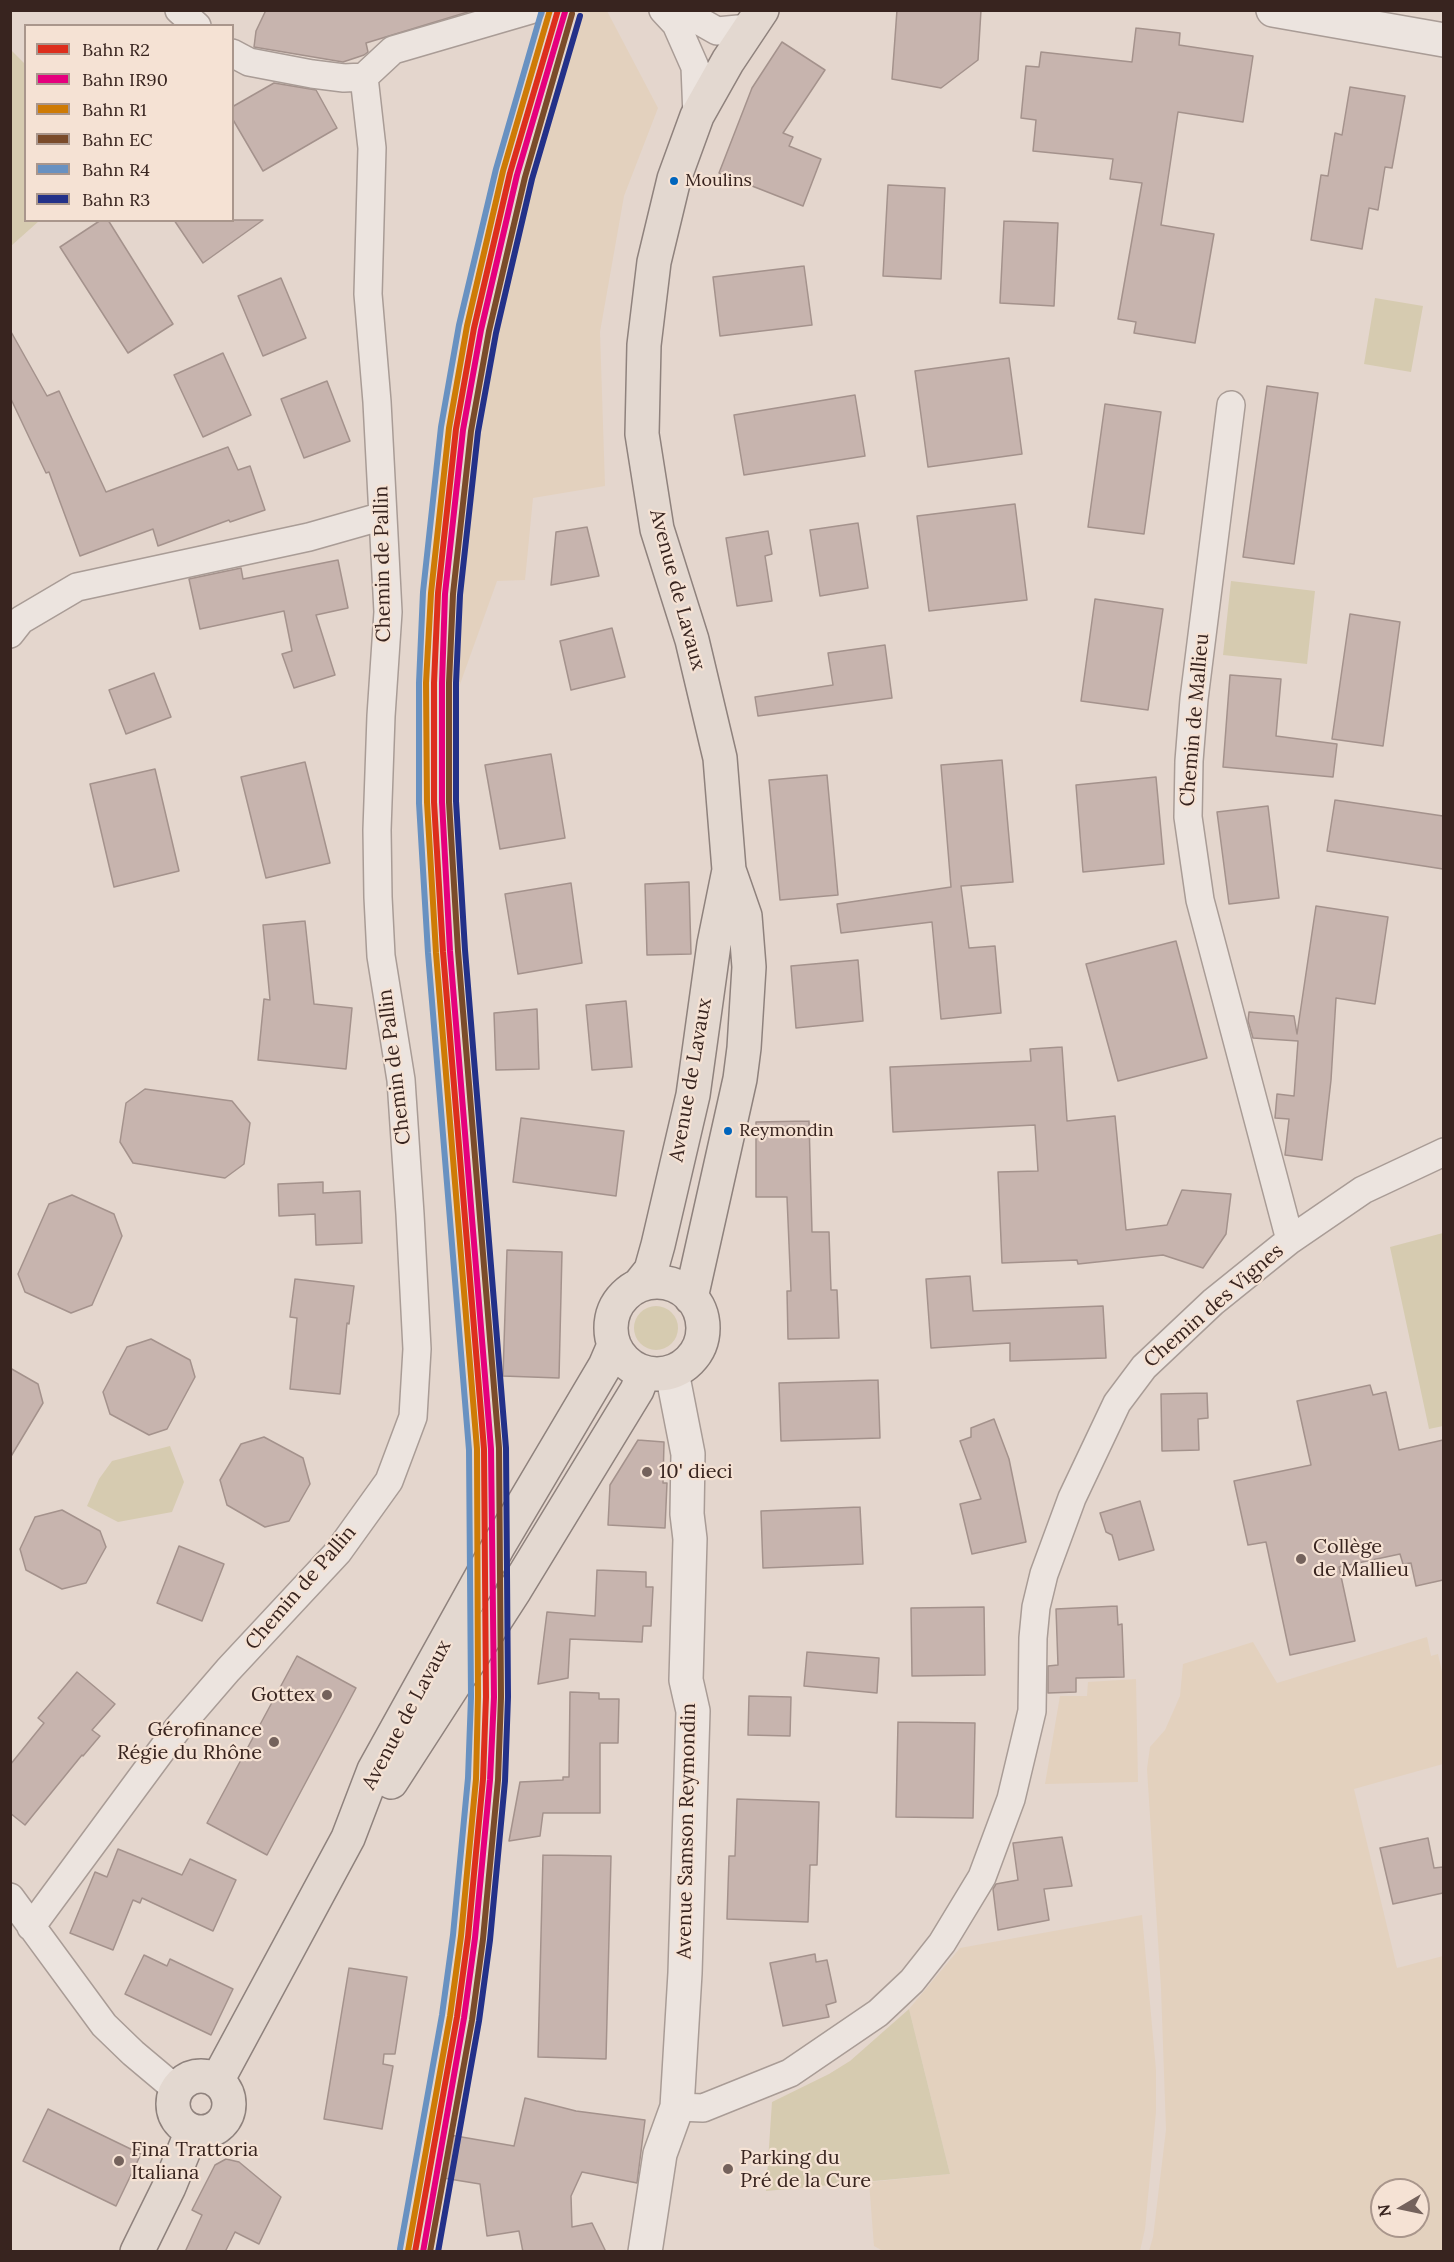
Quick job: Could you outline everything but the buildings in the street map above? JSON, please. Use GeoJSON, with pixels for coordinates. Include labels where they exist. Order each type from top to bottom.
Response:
{"type":"FeatureCollection","features":[{"type":"Feature","properties":{"kind":"main road","name":"Avenue de Lavaux"},"geometry":{"type":"LineString","coordinates":[[691,1298],[740,1080],[749,967],[745,916],[729,870],[720,758],[692,640],[657,529],[642,434],[644,345],[654,262],[674,179],[697,116],[749,16]]}},
{"type":"Feature","properties":{"kind":"main road","name":"Avenue de Lavaux"},"geometry":{"type":"LineString","coordinates":[[639,1285],[651,1270],[693,1095],[714,944],[729,870]]}},
{"type":"Feature","properties":{"kind":"main road"},"geometry":{"type":"LineString","coordinates":[[653,1282],[667,1283],[680,1288],[691,1298],[703,1325],[702,1340],[695,1354],[685,1365],[658,1372],[631,1367],[621,1357],[614,1345],[611,1331],[612,1317],[618,1304],[627,1293],[639,1285],[653,1282]]}},
{"type":"Feature","properties":{"kind":"main road","name":"Avenue de Lavaux"},"geometry":{"type":"LineString","coordinates":[[217,2081],[348,1838],[374,1770],[499,1545],[605,1366],[614,1345]]}},
{"type":"Feature","properties":{"kind":"main road","name":"Avenue de Lavaux"},"geometry":{"type":"LineString","coordinates":[[348,1838],[381,1796],[515,1590],[637,1390],[658,1372]]}},
{"type":"Feature","properties":{"kind":"main road"},"geometry":{"type":"LineString","coordinates":[[191,2078],[208,2078],[217,2081],[227,2095],[229,2104],[227,2114],[216,2128],[207,2132],[192,2131],[176,2116],[173,2107],[177,2090],[191,2078]]}},
{"type":"Feature","properties":{"kind":"main road"},"geometry":{"type":"LineString","coordinates":[[137,2252],[170,2187],[192,2131]]}},
{"type":"Feature","properties":{"kind":"street"},"geometry":{"type":"LineString","coordinates":[[179,10],[195,24]]}},
{"type":"Feature","properties":{"kind":"street"},"geometry":{"type":"LineString","coordinates":[[234,53],[249,62],[312,74],[344,78],[364,77],[393,50],[530,10]]}},
{"type":"Feature","properties":{"kind":"street"},"geometry":{"type":"LineString","coordinates":[[663,10],[676,24],[695,67],[697,116]]}},
{"type":"Feature","properties":{"kind":"street"},"geometry":{"type":"LineString","coordinates":[[680,10],[717,31],[749,16]]}},
{"type":"Feature","properties":{"kind":"street"},"geometry":{"type":"LineString","coordinates":[[1273,10],[1443,40]]}},
{"type":"Feature","properties":{"kind":"street","name":"Chemin de Pallin"},"geometry":{"type":"LineString","coordinates":[[31,1927],[178,1728],[228,1670],[338,1552],[389,1481],[413,1417],[417,1349],[401,1080],[381,956],[378,897],[376,830],[388,612],[377,402],[368,294],[372,148],[364,77]]}},
{"type":"Feature","properties":{"kind":"street","name":"Chemin de Mallieu"},"geometry":{"type":"LineString","coordinates":[[1231,405],[1194,699],[1189,761],[1188,817],[1200,900],[1290,1240]]}},
{"type":"Feature","properties":{"kind":"street"},"geometry":{"type":"LineString","coordinates":[[10,634],[21,620],[77,587],[309,537],[383,516]]}},
{"type":"Feature","properties":{"kind":"street","name":"Chemin des Vignes"},"geometry":{"type":"LineString","coordinates":[[677,2107],[704,2108],[790,2073],[878,2013],[912,1981],[942,1943],[982,1877],[1011,1799],[1032,1711],[1033,1638],[1036,1607],[1044,1574],[1072,1498],[1117,1403],[1144,1366],[1212,1302],[1290,1240],[1363,1190],[1443,1152]]}},
{"type":"Feature","properties":{"kind":"street","name":"Avenue Samson Reymondin"},"geometry":{"type":"LineString","coordinates":[[645,2252],[660,2154],[677,2107],[685,1973],[693,1711],[686,1680],[690,1539],[687,1514],[688,1454],[658,1372]]}},
{"type":"Feature","properties":{"kind":"street"},"geometry":{"type":"LineString","coordinates":[[10,1897],[104,2025],[177,2090]]}},
{"type":"Feature","properties":{"kind":"shaded area"},"geometry":{"type":"Polygon","coordinates":[[[579,10],[607,11],[658,108],[624,196],[600,332],[605,486],[533,498],[525,580],[497,581],[459,687],[463,567],[477,458],[498,336],[544,125],[579,10]]]}},
{"type":"Feature","properties":{"kind":"shaded area"},"geometry":{"type":"Polygon","coordinates":[[[10,49],[24,63],[24,222],[38,222],[11,246],[10,49]]]}},
{"type":"Feature","properties":{"kind":"shaded area"},"geometry":{"type":"Polygon","coordinates":[[[1375,298],[1423,306],[1411,372],[1364,364],[1375,298]]]}},
{"type":"Feature","properties":{"kind":"shaded area"},"geometry":{"type":"Polygon","coordinates":[[[1231,581],[1315,591],[1307,664],[1223,655],[1231,581]]]}},
{"type":"Feature","properties":{"kind":"shaded area"},"geometry":{"type":"Polygon","coordinates":[[[1443,1233],[1443,1426],[1429,1429],[1390,1247],[1443,1233]]]}},
{"type":"Feature","properties":{"kind":"shaded area"},"geometry":{"type":"Polygon","coordinates":[[[656,1306],[672,1312],[678,1328],[672,1344],[656,1350],[640,1344],[634,1328],[640,1312],[656,1306]]]}},
{"type":"Feature","properties":{"kind":"shaded area"},"geometry":{"type":"Polygon","coordinates":[[[170,1446],[184,1482],[172,1512],[118,1522],[87,1506],[99,1479],[112,1461],[170,1446]]]}},
{"type":"Feature","properties":{"kind":"shaded area"},"geometry":{"type":"Polygon","coordinates":[[[1427,1637],[1431,1656],[1438,1654],[1443,1676],[1443,1764],[1354,1789],[1397,1968],[1443,1956],[1443,2251],[1149,2251],[1153,2237],[1166,2130],[1161,1988],[1147,1769],[1150,1747],[1165,1730],[1180,1696],[1183,1664],[1253,1642],[1277,1683],[1427,1637]]]}},
{"type":"Feature","properties":{"kind":"shaded area"},"geometry":{"type":"Polygon","coordinates":[[[1136,1679],[1138,1782],[1045,1784],[1060,1696],[1087,1696],[1088,1682],[1136,1679]]]}},
{"type":"Feature","properties":{"kind":"shaded area"},"geometry":{"type":"Polygon","coordinates":[[[1142,1915],[1156,2070],[1156,2112],[1145,2229],[1140,2251],[883,2251],[874,2246],[869,2182],[950,2174],[909,2009],[960,1948],[1142,1915]]]}},
{"type":"Feature","properties":{"kind":"shaded area"},"geometry":{"type":"Polygon","coordinates":[[[909,2009],[950,2174],[766,2191],[772,2102],[850,2061],[909,2009]]]}},
{"type":"Feature","properties":{"kind":"rail line","name":"R4"},"geometry":{"type":"LineString","coordinates":[[400,2249],[442,2015],[453,1935],[468,1778],[471,1697],[469,1450],[428,953],[419,803],[419,683],[423,592],[441,427],[459,325],[496,169],[542,10]]}},
{"type":"Feature","properties":{"kind":"rail line","name":"R1"},"geometry":{"type":"LineString","coordinates":[[408,2251],[450,2016],[461,1936],[476,1779],[478,1697],[477,1449],[436,953],[427,802],[426,683],[431,593],[449,428],[467,326],[503,171],[550,10]]}},
{"type":"Feature","properties":{"kind":"rail line","name":"R2"},"geometry":{"type":"LineString","coordinates":[[415,2252],[457,2017],[468,1937],[483,1779],[486,1697],[484,1449],[443,952],[434,802],[434,683],[438,593],[456,429],[474,328],[510,173],[558,10]]}},
{"type":"Feature","properties":{"kind":"rail line","name":"IR90"},"geometry":{"type":"LineString","coordinates":[[423,2252],[464,2018],[475,1938],[490,1780],[494,1697],[491,1449],[450,951],[442,802],[445,594],[463,430],[481,330],[517,175],[565,12]]}},
{"type":"Feature","properties":{"kind":"rail line","name":"EC"},"geometry":{"type":"LineString","coordinates":[[430,2252],[472,2020],[483,1939],[498,1780],[501,1697],[499,1448],[458,951],[449,802],[449,683],[453,594],[471,431],[489,331],[525,177],[572,14]]}},
{"type":"Feature","properties":{"kind":"rail line","name":"R3"},"geometry":{"type":"LineString","coordinates":[[438,2252],[479,2021],[490,1940],[505,1781],[508,1697],[506,1448],[465,950],[456,801],[456,683],[460,595],[478,432],[496,333],[532,179],[580,16]]}},
{"type":"Feature","properties":{"kind":"place","name":"Moulins"},"geometry":{"type":"Point","coordinates":[674,181]}},
{"type":"Feature","properties":{"kind":"place","name":"Reymondin"},"geometry":{"type":"Point","coordinates":[728,1131]}},
{"type":"Feature","properties":{"kind":"place","name":"10' dieci"},"geometry":{"type":"Point","coordinates":[647,1472]}},
{"type":"Feature","properties":{"kind":"place","name":"Collège de Mallieu"},"geometry":{"type":"Point","coordinates":[1301,1559]}},
{"type":"Feature","properties":{"kind":"place","name":"Gottex"},"geometry":{"type":"Point","coordinates":[327,1695]}},
{"type":"Feature","properties":{"kind":"place","name":"Gérofinance Régie du Rhône"},"geometry":{"type":"Point","coordinates":[274,1742]}},
{"type":"Feature","properties":{"kind":"place","name":"Fina Trattoria Italiana"},"geometry":{"type":"Point","coordinates":[119,2161]}},
{"type":"Feature","properties":{"kind":"place","name":"Parking du Pré de la Cure"},"geometry":{"type":"Point","coordinates":[728,2169]}}]}
